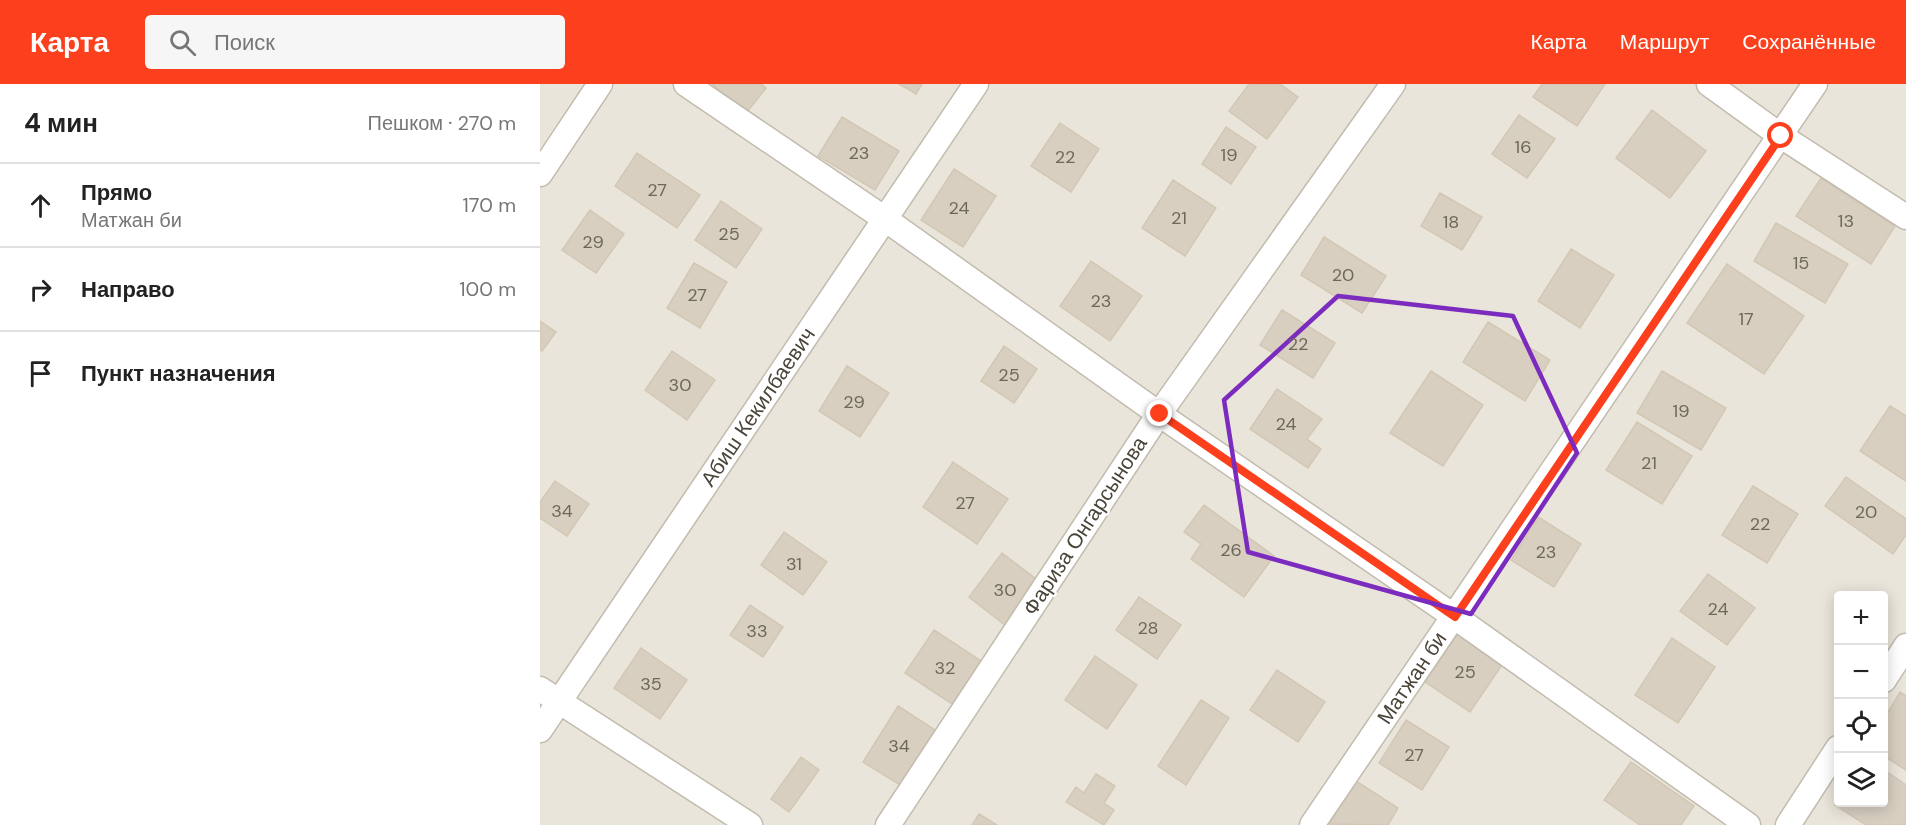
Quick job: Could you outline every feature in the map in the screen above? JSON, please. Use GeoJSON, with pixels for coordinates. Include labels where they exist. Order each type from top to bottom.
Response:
{"type":"FeatureCollection","features":[{"type":"Feature","properties":{"kind":"street"},"geometry":{"type":"LineString","coordinates":[[540,174],[600,84]]}},
{"type":"Feature","properties":{"kind":"street"},"geometry":{"type":"LineString","coordinates":[[686,84],[885,219],[1160,414],[1455,617],[1748,825]]}},
{"type":"Feature","properties":{"kind":"street","name":"Абиш Кекилбаевич"},"geometry":{"type":"LineString","coordinates":[[540,730],[550,695],[885,219],[976,84]]}},
{"type":"Feature","properties":{"kind":"street","name":"Фариза Онгарсынова"},"geometry":{"type":"LineString","coordinates":[[888,825],[1160,414],[1393,84]]}},
{"type":"Feature","properties":{"kind":"street"},"geometry":{"type":"LineString","coordinates":[[1710,84],[1781,136],[1906,217]]}},
{"type":"Feature","properties":{"kind":"street","name":"Матжан би"},"geometry":{"type":"LineString","coordinates":[[1312,825],[1815,84]]}},
{"type":"Feature","properties":{"kind":"street"},"geometry":{"type":"LineString","coordinates":[[1888,674],[1906,646]]}},
{"type":"Feature","properties":{"kind":"street"},"geometry":{"type":"LineString","coordinates":[[550,695],[750,825]]}},
{"type":"Feature","properties":{"kind":"street"},"geometry":{"type":"LineString","coordinates":[[1788,825],[1836,753]]}},
{"type":"Feature","properties":{"kind":"highlighted area"},"geometry":{"type":"Polygon","coordinates":[[[1338,296],[1513,316],[1577,453],[1471,614],[1248,552],[1224,400],[1338,296]]]}},
{"type":"Feature","properties":{"kind":"shaded area"},"geometry":{"type":"Polygon","coordinates":[[[540,84],[1906,84],[1906,825],[540,825],[540,84]]]}},
{"type":"Feature","properties":{"kind":"building"},"geometry":{"type":"Polygon","coordinates":[[[712,84],[761,84],[766,88],[747,112],[712,84]]]}},
{"type":"Feature","properties":{"kind":"building"},"geometry":{"type":"Polygon","coordinates":[[[899,84],[922,84],[916,94],[899,84]]]}},
{"type":"Feature","properties":{"kind":"building"},"geometry":{"type":"Polygon","coordinates":[[[1249,84],[1280,84],[1298,97],[1267,139],[1229,111],[1249,84]]]}},
{"type":"Feature","properties":{"kind":"building"},"geometry":{"type":"Polygon","coordinates":[[[1542,84],[1605,84],[1577,126],[1533,97],[1542,84]]]}},
{"type":"Feature","properties":{"kind":"building"},"geometry":{"type":"Polygon","coordinates":[[[1652,110],[1706,151],[1670,198],[1616,158],[1652,110]]]}},
{"type":"Feature","properties":{"kind":"building"},"geometry":{"type":"Polygon","coordinates":[[[1519,115],[1555,139],[1527,178],[1492,154],[1519,115]]]}},
{"type":"Feature","properties":{"kind":"building"},"geometry":{"type":"Polygon","coordinates":[[[842,117],[899,151],[875,190],[818,156],[842,117]]]}},
{"type":"Feature","properties":{"kind":"building"},"geometry":{"type":"Polygon","coordinates":[[[1060,123],[1099,149],[1071,192],[1031,166],[1060,123]]]}},
{"type":"Feature","properties":{"kind":"building"},"geometry":{"type":"Polygon","coordinates":[[[1226,127],[1256,147],[1231,184],[1202,164],[1226,127]]]}},
{"type":"Feature","properties":{"kind":"building"},"geometry":{"type":"Polygon","coordinates":[[[637,153],[700,195],[677,228],[615,186],[637,153]]]}},
{"type":"Feature","properties":{"kind":"building"},"geometry":{"type":"Polygon","coordinates":[[[954,169],[996,196],[963,247],[921,220],[954,169]]]}},
{"type":"Feature","properties":{"kind":"building"},"geometry":{"type":"Polygon","coordinates":[[[1821,178],[1895,226],[1871,264],[1796,216],[1821,178]]]}},
{"type":"Feature","properties":{"kind":"building"},"geometry":{"type":"Polygon","coordinates":[[[1173,180],[1216,208],[1185,256],[1142,228],[1173,180]]]}},
{"type":"Feature","properties":{"kind":"building"},"geometry":{"type":"Polygon","coordinates":[[[1440,193],[1482,217],[1462,250],[1421,226],[1440,193]]]}},
{"type":"Feature","properties":{"kind":"building"},"geometry":{"type":"Polygon","coordinates":[[[721,201],[762,229],[736,268],[695,240],[721,201]]]}},
{"type":"Feature","properties":{"kind":"building"},"geometry":{"type":"Polygon","coordinates":[[[590,210],[624,234],[596,273],[562,250],[590,210]]]}},
{"type":"Feature","properties":{"kind":"building"},"geometry":{"type":"Polygon","coordinates":[[[1776,223],[1848,264],[1825,303],[1754,261],[1776,223]]]}},
{"type":"Feature","properties":{"kind":"building"},"geometry":{"type":"Polygon","coordinates":[[[1324,237],[1386,276],[1362,313],[1301,275],[1324,237]]]}},
{"type":"Feature","properties":{"kind":"building"},"geometry":{"type":"Polygon","coordinates":[[[1571,249],[1614,275],[1580,328],[1538,301],[1571,249]]]}},
{"type":"Feature","properties":{"kind":"building"},"geometry":{"type":"Polygon","coordinates":[[[1091,261],[1142,296],[1110,341],[1060,306],[1091,261]]]}},
{"type":"Feature","properties":{"kind":"building"},"geometry":{"type":"Polygon","coordinates":[[[694,263],[727,282],[700,328],[667,308],[694,263]]]}},
{"type":"Feature","properties":{"kind":"building"},"geometry":{"type":"Polygon","coordinates":[[[1727,264],[1804,316],[1764,374],[1687,323],[1727,264]]]}},
{"type":"Feature","properties":{"kind":"building"},"geometry":{"type":"Polygon","coordinates":[[[1282,310],[1335,343],[1313,378],[1260,345],[1282,310]]]}},
{"type":"Feature","properties":{"kind":"building"},"geometry":{"type":"Polygon","coordinates":[[[540,321],[556,332],[542,351],[540,350],[540,321]]]}},
{"type":"Feature","properties":{"kind":"building"},"geometry":{"type":"Polygon","coordinates":[[[1488,322],[1550,360],[1525,401],[1463,362],[1488,322]]]}},
{"type":"Feature","properties":{"kind":"building"},"geometry":{"type":"Polygon","coordinates":[[[1004,346],[1037,369],[1014,403],[981,381],[1004,346]]]}},
{"type":"Feature","properties":{"kind":"building"},"geometry":{"type":"Polygon","coordinates":[[[672,351],[715,380],[687,420],[645,390],[672,351]]]}},
{"type":"Feature","properties":{"kind":"building"},"geometry":{"type":"Polygon","coordinates":[[[847,366],[889,393],[860,437],[819,411],[847,366]]]}},
{"type":"Feature","properties":{"kind":"building"},"geometry":{"type":"Polygon","coordinates":[[[1431,371],[1483,405],[1443,466],[1390,433],[1431,371]]]}},
{"type":"Feature","properties":{"kind":"building"},"geometry":{"type":"Polygon","coordinates":[[[1662,371],[1726,408],[1701,450],[1637,413],[1662,371]]]}},
{"type":"Feature","properties":{"kind":"building"},"geometry":{"type":"Polygon","coordinates":[[[1277,389],[1322,419],[1307,439],[1321,449],[1308,468],[1250,429],[1277,389]]]}},
{"type":"Feature","properties":{"kind":"building"},"geometry":{"type":"Polygon","coordinates":[[[1890,406],[1906,416],[1906,481],[1860,451],[1890,406]]]}},
{"type":"Feature","properties":{"kind":"building"},"geometry":{"type":"Polygon","coordinates":[[[1637,422],[1692,456],[1662,504],[1606,470],[1637,422]]]}},
{"type":"Feature","properties":{"kind":"building"},"geometry":{"type":"Polygon","coordinates":[[[953,462],[1008,499],[977,544],[923,507],[953,462]]]}},
{"type":"Feature","properties":{"kind":"building"},"geometry":{"type":"Polygon","coordinates":[[[1846,477],[1906,519],[1906,535],[1893,554],[1825,506],[1846,477]]]}},
{"type":"Feature","properties":{"kind":"building"},"geometry":{"type":"Polygon","coordinates":[[[555,481],[589,504],[567,536],[540,518],[540,502],[555,481]]]}},
{"type":"Feature","properties":{"kind":"building"},"geometry":{"type":"Polygon","coordinates":[[[1753,486],[1798,514],[1767,563],[1722,535],[1753,486]]]}},
{"type":"Feature","properties":{"kind":"building"},"geometry":{"type":"Polygon","coordinates":[[[1204,505],[1274,556],[1244,597],[1191,559],[1201,544],[1184,532],[1204,505]]]}},
{"type":"Feature","properties":{"kind":"building"},"geometry":{"type":"Polygon","coordinates":[[[1538,517],[1581,544],[1554,587],[1511,560],[1538,517]]]}},
{"type":"Feature","properties":{"kind":"building"},"geometry":{"type":"Polygon","coordinates":[[[784,532],[827,562],[803,595],[761,565],[784,532]]]}},
{"type":"Feature","properties":{"kind":"building"},"geometry":{"type":"Polygon","coordinates":[[[1002,553],[1040,582],[1006,626],[969,597],[1002,553]]]}},
{"type":"Feature","properties":{"kind":"building"},"geometry":{"type":"Polygon","coordinates":[[[1708,574],[1755,608],[1727,645],[1680,611],[1708,574]]]}},
{"type":"Feature","properties":{"kind":"building"},"geometry":{"type":"Polygon","coordinates":[[[1139,597],[1181,625],[1157,659],[1116,630],[1139,597]]]}},
{"type":"Feature","properties":{"kind":"building"},"geometry":{"type":"Polygon","coordinates":[[[750,605],[783,627],[763,657],[730,635],[750,605]]]}},
{"type":"Feature","properties":{"kind":"building"},"geometry":{"type":"Polygon","coordinates":[[[934,630],[984,663],[955,706],[905,673],[934,630]]]}},
{"type":"Feature","properties":{"kind":"building"},"geometry":{"type":"Polygon","coordinates":[[[1459,632],[1504,662],[1470,712],[1425,682],[1459,632]]]}},
{"type":"Feature","properties":{"kind":"building"},"geometry":{"type":"Polygon","coordinates":[[[1672,638],[1715,667],[1678,723],[1635,695],[1672,638]]]}},
{"type":"Feature","properties":{"kind":"building"},"geometry":{"type":"Polygon","coordinates":[[[641,648],[687,680],[660,719],[614,688],[641,648]]]}},
{"type":"Feature","properties":{"kind":"building"},"geometry":{"type":"Polygon","coordinates":[[[1095,656],[1137,685],[1107,729],[1065,700],[1095,656]]]}},
{"type":"Feature","properties":{"kind":"building"},"geometry":{"type":"Polygon","coordinates":[[[1277,670],[1325,702],[1298,742],[1250,710],[1277,670]]]}},
{"type":"Feature","properties":{"kind":"building"},"geometry":{"type":"Polygon","coordinates":[[[1900,692],[1906,696],[1906,770],[1888,759],[1888,712],[1900,692]]]}},
{"type":"Feature","properties":{"kind":"building"},"geometry":{"type":"Polygon","coordinates":[[[1201,700],[1229,718],[1186,785],[1158,766],[1201,700]]]}},
{"type":"Feature","properties":{"kind":"building"},"geometry":{"type":"Polygon","coordinates":[[[898,706],[935,730],[900,785],[863,762],[898,706]]]}},
{"type":"Feature","properties":{"kind":"building"},"geometry":{"type":"Polygon","coordinates":[[[1406,720],[1449,747],[1422,790],[1379,763],[1406,720]]]}},
{"type":"Feature","properties":{"kind":"building"},"geometry":{"type":"Polygon","coordinates":[[[801,757],[819,770],[789,812],[771,799],[801,757]]]}},
{"type":"Feature","properties":{"kind":"building"},"geometry":{"type":"Polygon","coordinates":[[[1631,762],[1694,806],[1681,825],[1640,825],[1604,800],[1631,762]]]}},
{"type":"Feature","properties":{"kind":"building"},"geometry":{"type":"Polygon","coordinates":[[[1888,773],[1906,785],[1906,825],[1866,825],[1838,807],[1888,807],[1888,773]]]}},
{"type":"Feature","properties":{"kind":"building"},"geometry":{"type":"Polygon","coordinates":[[[1096,774],[1115,786],[1104,803],[1114,810],[1104,825],[1066,802],[1076,787],[1084,793],[1096,774]]]}},
{"type":"Feature","properties":{"kind":"building"},"geometry":{"type":"Polygon","coordinates":[[[1356,781],[1398,808],[1388,825],[1329,824],[1356,781]]]}},
{"type":"Feature","properties":{"kind":"building"},"geometry":{"type":"Polygon","coordinates":[[[979,814],[997,825],[972,825],[979,814]]]}},
{"type":"Feature","properties":{"kind":"route"},"geometry":{"type":"LineString","coordinates":[[1160,414],[1455,617],[1781,136]]}}]}
